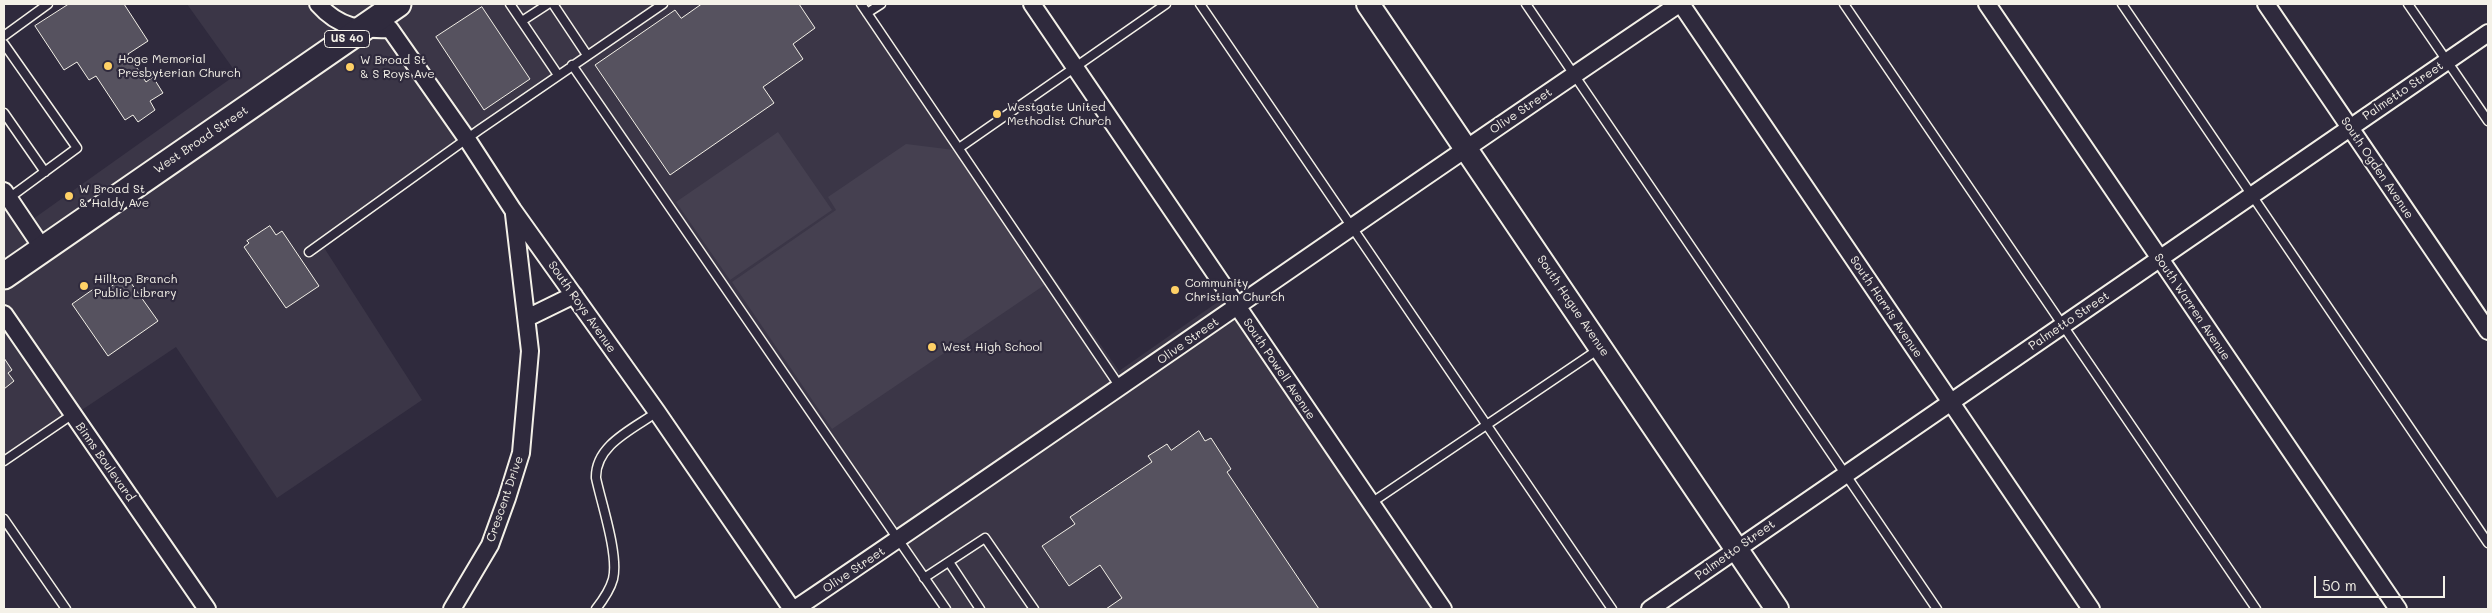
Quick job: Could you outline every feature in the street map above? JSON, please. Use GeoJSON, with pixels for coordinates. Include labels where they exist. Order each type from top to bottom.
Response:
{"type":"FeatureCollection","features":[{"type":"Feature","properties":{"kind":"main road","name":"West Broad Street"},"geometry":{"type":"LineString","coordinates":[[4,276],[398,4]]}},
{"type":"Feature","properties":{"kind":"main road","name":"South Hague Avenue"},"geometry":{"type":"LineString","coordinates":[[1368,4],[1778,609]]}},
{"type":"Feature","properties":{"kind":"street"},"geometry":{"type":"LineString","coordinates":[[318,4],[330,17],[360,30]]}},
{"type":"Feature","properties":{"kind":"street","name":"South Powell Avenue"},"geometry":{"type":"LineString","coordinates":[[1032,4],[1443,609]]}},
{"type":"Feature","properties":{"kind":"street","name":"Olive Street"},"geometry":{"type":"LineString","coordinates":[[793,609],[1121,388],[1466,148],[1680,4]]}},
{"type":"Feature","properties":{"kind":"street","name":"South Harris Avenue"},"geometry":{"type":"LineString","coordinates":[[1680,4],[2090,609]]}},
{"type":"Feature","properties":{"kind":"street","name":"South Warren Avenue"},"geometry":{"type":"LineString","coordinates":[[1987,4],[2398,609]]}},
{"type":"Feature","properties":{"kind":"street","name":"South Ogden Avenue"},"geometry":{"type":"LineString","coordinates":[[2266,4],[2488,331]]}},
{"type":"Feature","properties":{"kind":"street","name":"South Roys Avenue"},"geometry":{"type":"LineString","coordinates":[[360,30],[390,30],[467,139],[513,210],[657,412],[793,609]]}},
{"type":"Feature","properties":{"kind":"street","name":"Palmetto Street"},"geometry":{"type":"LineString","coordinates":[[1650,609],[2488,33]]}},
{"type":"Feature","properties":{"kind":"street"},"geometry":{"type":"LineString","coordinates":[[6,195],[43,249]]}},
{"type":"Feature","properties":{"kind":"street","name":"Crescent Drive"},"geometry":{"type":"LineString","coordinates":[[452,609],[490,545],[508,498],[521,453],[530,351],[513,210]]}},
{"type":"Feature","properties":{"kind":"street"},"geometry":{"type":"LineString","coordinates":[[527,318],[574,295]]}},
{"type":"Feature","properties":{"kind":"street","name":"Binns Boulevard"},"geometry":{"type":"LineString","coordinates":[[4,314],[207,609]]}},
{"type":"Feature","properties":{"kind":"lane"},"geometry":{"type":"LineString","coordinates":[[4,36],[48,4]]}},
{"type":"Feature","properties":{"kind":"lane"},"geometry":{"type":"LineString","coordinates":[[510,4],[558,75]]}},
{"type":"Feature","properties":{"kind":"lane"},"geometry":{"type":"LineString","coordinates":[[522,21],[548,4]]}},
{"type":"Feature","properties":{"kind":"lane"},"geometry":{"type":"LineString","coordinates":[[553,4],[587,55]]}},
{"type":"Feature","properties":{"kind":"lane"},"geometry":{"type":"LineString","coordinates":[[309,252],[572,65],[663,4]]}},
{"type":"Feature","properties":{"kind":"lane"},"geometry":{"type":"LineString","coordinates":[[861,4],[1121,388]]}},
{"type":"Feature","properties":{"kind":"lane"},"geometry":{"type":"LineString","coordinates":[[867,13],[881,4]]}},
{"type":"Feature","properties":{"kind":"lane"},"geometry":{"type":"LineString","coordinates":[[959,148],[1074,66],[1166,4]]}},
{"type":"Feature","properties":{"kind":"lane"},"geometry":{"type":"LineString","coordinates":[[1200,4],[1612,609]]}},
{"type":"Feature","properties":{"kind":"lane"},"geometry":{"type":"LineString","coordinates":[[1526,4],[1937,609]]}},
{"type":"Feature","properties":{"kind":"lane"},"geometry":{"type":"LineString","coordinates":[[1844,4],[2256,609]]}},
{"type":"Feature","properties":{"kind":"lane"},"geometry":{"type":"LineString","coordinates":[[2122,4],[2488,543]]}},
{"type":"Feature","properties":{"kind":"lane"},"geometry":{"type":"LineString","coordinates":[[2408,4],[2488,121]]}},
{"type":"Feature","properties":{"kind":"lane"},"geometry":{"type":"LineString","coordinates":[[4,44],[77,148],[45,172],[6,195]]}},
{"type":"Feature","properties":{"kind":"lane"},"geometry":{"type":"LineString","coordinates":[[572,65],[946,609]]}},
{"type":"Feature","properties":{"kind":"lane"},"geometry":{"type":"LineString","coordinates":[[4,113],[45,172]]}},
{"type":"Feature","properties":{"kind":"lane"},"geometry":{"type":"LineString","coordinates":[[1371,503],[1601,348]]}},
{"type":"Feature","properties":{"kind":"lane"},"geometry":{"type":"LineString","coordinates":[[596,609],[606,596],[614,578],[614,563],[595,465],[603,452],[614,442],[657,412]]}},
{"type":"Feature","properties":{"kind":"lane"},"geometry":{"type":"LineString","coordinates":[[4,461],[73,414]]}},
{"type":"Feature","properties":{"kind":"lane"},"geometry":{"type":"LineString","coordinates":[[4,519],[66,609]]}},
{"type":"Feature","properties":{"kind":"lane"},"geometry":{"type":"LineString","coordinates":[[924,578],[985,538],[1034,609]]}},
{"type":"Feature","properties":{"kind":"lane"},"geometry":{"type":"LineString","coordinates":[[949,562],[980,609]]}},
{"type":"Feature","properties":{"kind":"shaded area"},"geometry":{"type":"Polygon","coordinates":[[[187,4],[866,4],[1119,371],[1222,299],[1433,609],[939,609],[575,68],[321,243],[422,400],[277,498],[176,347],[4,462],[4,207],[19,229],[237,74],[187,4]]]}},
{"type":"Feature","properties":{"kind":"shaded area"},"geometry":{"type":"Polygon","coordinates":[[[778,132],[832,210],[730,280],[676,202],[778,132]]]}},
{"type":"Feature","properties":{"kind":"shaded area"},"geometry":{"type":"Polygon","coordinates":[[[906,144],[954,150],[1046,284],[832,429],[732,282],[836,210],[828,197],[906,144]]]}},
{"type":"Feature","properties":{"kind":"building","name":"Hoge Memorial Presbyterian Church"},"geometry":{"type":"Polygon","coordinates":[[[69,4],[124,4],[148,41],[128,54],[146,82],[153,77],[163,93],[150,101],[155,110],[138,122],[133,115],[125,120],[96,76],[89,80],[77,62],[64,70],[35,26],[69,4]]]}},
{"type":"Feature","properties":{"kind":"building"},"geometry":{"type":"Polygon","coordinates":[[[702,4],[799,4],[815,28],[793,44],[803,59],[763,87],[774,103],[670,175],[595,65],[675,10],[681,18],[702,4]]]}},
{"type":"Feature","properties":{"kind":"building"},"geometry":{"type":"Polygon","coordinates":[[[482,7],[530,79],[484,110],[436,37],[482,7]]]}},
{"type":"Feature","properties":{"kind":"building"},"geometry":{"type":"Polygon","coordinates":[[[270,226],[276,235],[282,231],[319,286],[286,308],[244,247],[249,243],[247,241],[270,226]]]}},
{"type":"Feature","properties":{"kind":"building"},"geometry":{"type":"Polygon","coordinates":[[[126,276],[158,321],[108,356],[72,304],[95,288],[99,295],[126,276]]]}},
{"type":"Feature","properties":{"kind":"building"},"geometry":{"type":"Polygon","coordinates":[[[4,358],[12,370],[8,373],[14,381],[4,389],[4,358]]]}},
{"type":"Feature","properties":{"kind":"building"},"geometry":{"type":"Polygon","coordinates":[[[1199,431],[1205,441],[1211,438],[1231,469],[1227,472],[1319,609],[1106,609],[1122,598],[1100,565],[1069,586],[1042,546],[1075,524],[1070,517],[1152,462],[1148,456],[1167,444],[1171,450],[1199,431]]]}},
{"type":"Feature","properties":{"kind":"place","name":"Hoge Memorial Presbyterian Church"},"geometry":{"type":"Point","coordinates":[108,66]}},
{"type":"Feature","properties":{"kind":"place","name":"W Broad St & S Roys Ave"},"geometry":{"type":"Point","coordinates":[350,67]}},
{"type":"Feature","properties":{"kind":"place","name":"Westgate United Methodist Church"},"geometry":{"type":"Point","coordinates":[997,114]}},
{"type":"Feature","properties":{"kind":"place","name":"W Broad St & Haldy Ave"},"geometry":{"type":"Point","coordinates":[69,196]}},
{"type":"Feature","properties":{"kind":"place","name":"Hilltop Branch Public Library"},"geometry":{"type":"Point","coordinates":[84,286]}},
{"type":"Feature","properties":{"kind":"place","name":"Community Christian Church"},"geometry":{"type":"Point","coordinates":[1175,290]}},
{"type":"Feature","properties":{"kind":"place","name":"West High School"},"geometry":{"type":"Point","coordinates":[932,347]}}]}
